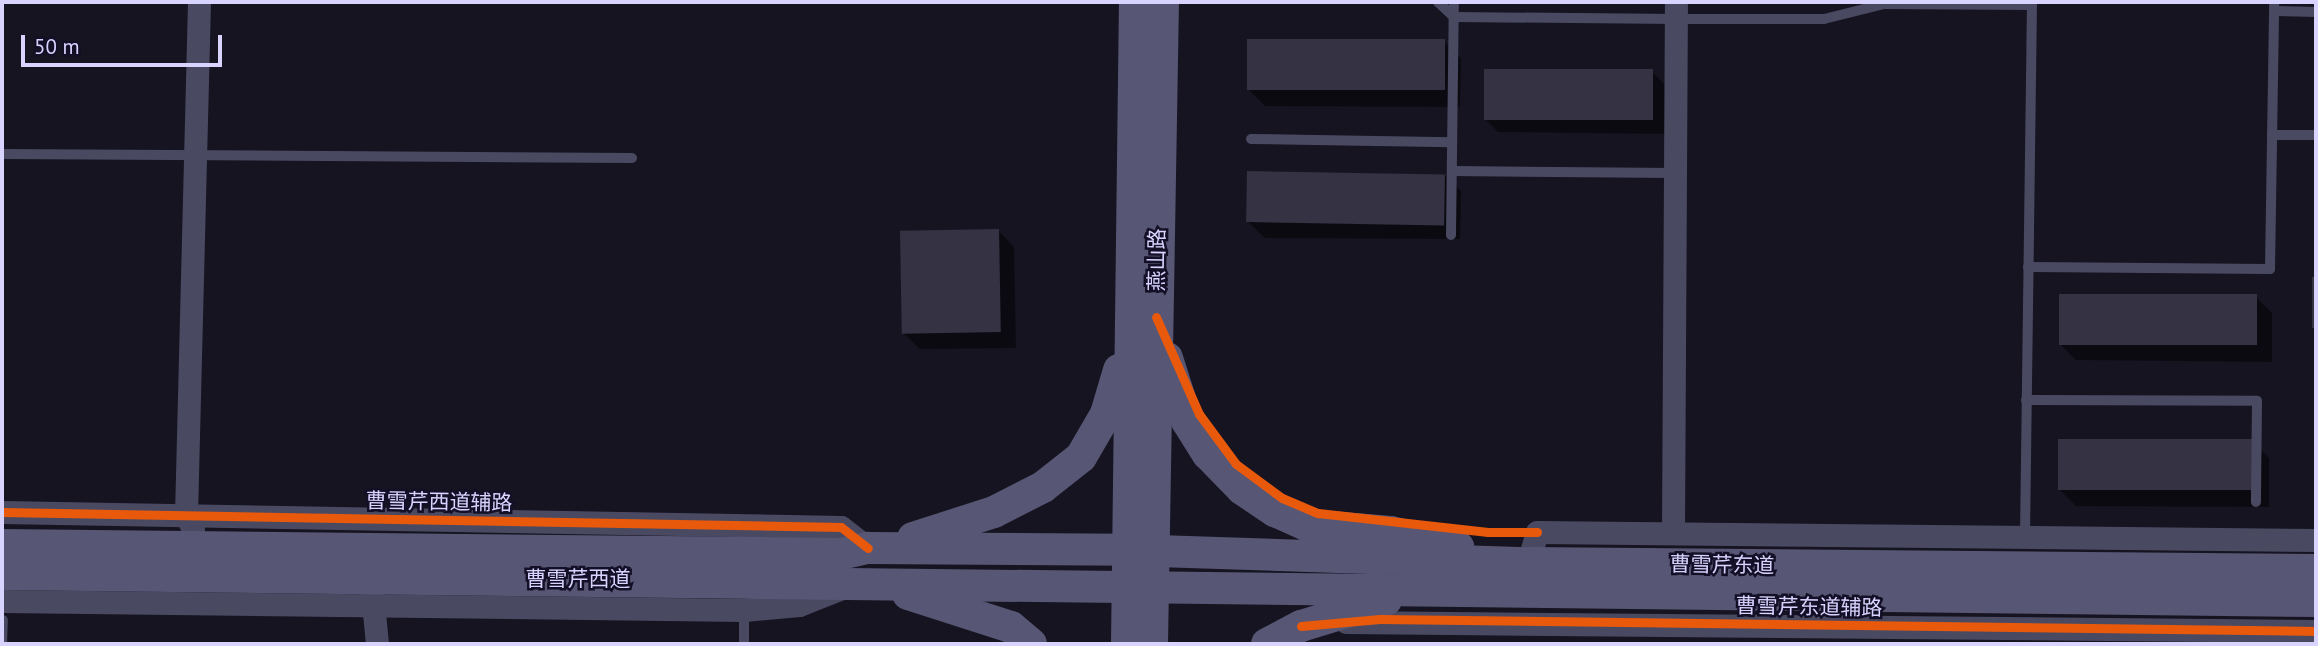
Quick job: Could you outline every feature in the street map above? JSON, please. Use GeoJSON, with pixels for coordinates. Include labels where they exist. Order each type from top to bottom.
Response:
{"type":"FeatureCollection","features":[{"type":"Feature","properties":{"kind":"main road","name":"燕山路"},"geometry":{"type":"LineString","coordinates":[[1135,2],[1130,336],[1142,588],[1152,644]]}},
{"type":"Feature","properties":{"kind":"main road","name":"燕山路"},"geometry":{"type":"LineString","coordinates":[[1141,552],[1156,317],[1163,2]]}},
{"type":"Feature","properties":{"kind":"main road"},"geometry":{"type":"LineString","coordinates":[[1156,317],[1187,421],[1208,454],[1242,489],[1306,525],[1391,532],[1528,563]]}},
{"type":"Feature","properties":{"kind":"main road"},"geometry":{"type":"LineString","coordinates":[[868,548],[943,531],[994,512],[1043,487],[1081,457],[1106,414],[1130,336]]}},
{"type":"Feature","properties":{"kind":"main road","name":"曹雪芹西道"},"geometry":{"type":"LineString","coordinates":[[2,545],[841,554],[868,548],[1141,552]]}},
{"type":"Feature","properties":{"kind":"main road","name":"曹雪芹东道"},"geometry":{"type":"LineString","coordinates":[[1141,552],[1528,563],[2316,570]]}},
{"type":"Feature","properties":{"kind":"main road","name":"曹雪芹西道"},"geometry":{"type":"LineString","coordinates":[[2,574],[372,592],[859,581],[1142,588]]}},
{"type":"Feature","properties":{"kind":"main road"},"geometry":{"type":"LineString","coordinates":[[859,581],[965,609],[1011,627],[1031,644]]}},
{"type":"Feature","properties":{"kind":"main road","name":"燕山路"},"geometry":{"type":"LineString","coordinates":[[1127,644],[1142,588]]}},
{"type":"Feature","properties":{"kind":"main road","name":"曹雪芹东道"},"geometry":{"type":"LineString","coordinates":[[1142,588],[2316,601]]}},
{"type":"Feature","properties":{"kind":"main road"},"geometry":{"type":"LineString","coordinates":[[1267,644],[1301,626],[1417,591]]}},
{"type":"Feature","properties":{"kind":"street"},"geometry":{"type":"LineString","coordinates":[[199,2],[187,514],[202,547]]}},
{"type":"Feature","properties":{"kind":"street"},"geometry":{"type":"LineString","coordinates":[[1672,533],[1676,10]]}},
{"type":"Feature","properties":{"kind":"street","name":"曹雪芹西道辅路"},"geometry":{"type":"LineString","coordinates":[[2,512],[841,527],[868,548]]}},
{"type":"Feature","properties":{"kind":"street"},"geometry":{"type":"LineString","coordinates":[[1528,563],[1537,532],[2316,540]]}},
{"type":"Feature","properties":{"kind":"street"},"geometry":{"type":"LineString","coordinates":[[2,601],[372,592],[744,610],[799,604],[859,581]]}},
{"type":"Feature","properties":{"kind":"street"},"geometry":{"type":"LineString","coordinates":[[372,592],[377,644]]}},
{"type":"Feature","properties":{"kind":"street","name":"曹雪芹东道辅路"},"geometry":{"type":"LineString","coordinates":[[1301,626],[1380,619],[1692,634],[2030,636],[2316,631]]}},
{"type":"Feature","properties":{"kind":"lane"},"geometry":{"type":"LineString","coordinates":[[1438,2],[1454,17],[1676,10],[1824,19],[1884,4],[2032,4],[2025,537]]}},
{"type":"Feature","properties":{"kind":"lane"},"geometry":{"type":"LineString","coordinates":[[1451,234],[1454,2]]}},
{"type":"Feature","properties":{"kind":"lane"},"geometry":{"type":"LineString","coordinates":[[2028,267],[2270,269],[2274,6],[2316,12]]}},
{"type":"Feature","properties":{"kind":"lane"},"geometry":{"type":"LineString","coordinates":[[2272,135],[2316,135]]}},
{"type":"Feature","properties":{"kind":"lane"},"geometry":{"type":"LineString","coordinates":[[1251,139],[1452,142]]}},
{"type":"Feature","properties":{"kind":"lane"},"geometry":{"type":"LineString","coordinates":[[2,154],[632,158]]}},
{"type":"Feature","properties":{"kind":"lane"},"geometry":{"type":"LineString","coordinates":[[1452,172],[1675,173]]}},
{"type":"Feature","properties":{"kind":"lane"},"geometry":{"type":"LineString","coordinates":[[2026,400],[2257,401],[2256,502]]}},
{"type":"Feature","properties":{"kind":"lane"},"geometry":{"type":"LineString","coordinates":[[744,610],[744,644]]}},
{"type":"Feature","properties":{"kind":"lane"},"geometry":{"type":"LineString","coordinates":[[2,644],[3,620]]}},
{"type":"Feature","properties":{"kind":"building"},"geometry":{"type":"Polygon","coordinates":[[[1247,39],[1445,39],[1445,90],[1247,90],[1247,39]]]}},
{"type":"Feature","properties":{"kind":"building"},"geometry":{"type":"Polygon","coordinates":[[[1484,69],[1653,69],[1653,120],[1484,120],[1484,69]]]}},
{"type":"Feature","properties":{"kind":"building"},"geometry":{"type":"Polygon","coordinates":[[[1247,171],[1445,174],[1444,225],[1246,222],[1247,171]]]}},
{"type":"Feature","properties":{"kind":"building"},"geometry":{"type":"Polygon","coordinates":[[[999,229],[1001,332],[902,334],[900,231],[999,229]]]}},
{"type":"Feature","properties":{"kind":"building"},"geometry":{"type":"Polygon","coordinates":[[[2312,277],[2316,277],[2316,328],[2312,328],[2312,277]]]}},
{"type":"Feature","properties":{"kind":"building"},"geometry":{"type":"Polygon","coordinates":[[[2059,294],[2257,294],[2257,345],[2059,345],[2059,294]]]}},
{"type":"Feature","properties":{"kind":"building"},"geometry":{"type":"Polygon","coordinates":[[[2058,439],[2253,439],[2253,490],[2058,490],[2058,439]]]}},
{"type":"Feature","properties":{"kind":"cycle path"},"geometry":{"type":"LineString","coordinates":[[1156,317],[1199,414],[1236,464],[1282,498],[1318,513],[1488,532],[1537,532]]}},
{"type":"Feature","properties":{"kind":"cycle path"},"geometry":{"type":"LineString","coordinates":[[2,512],[841,527],[868,548]]}},
{"type":"Feature","properties":{"kind":"cycle path"},"geometry":{"type":"LineString","coordinates":[[1301,626],[1380,619],[2316,631]]}}]}
